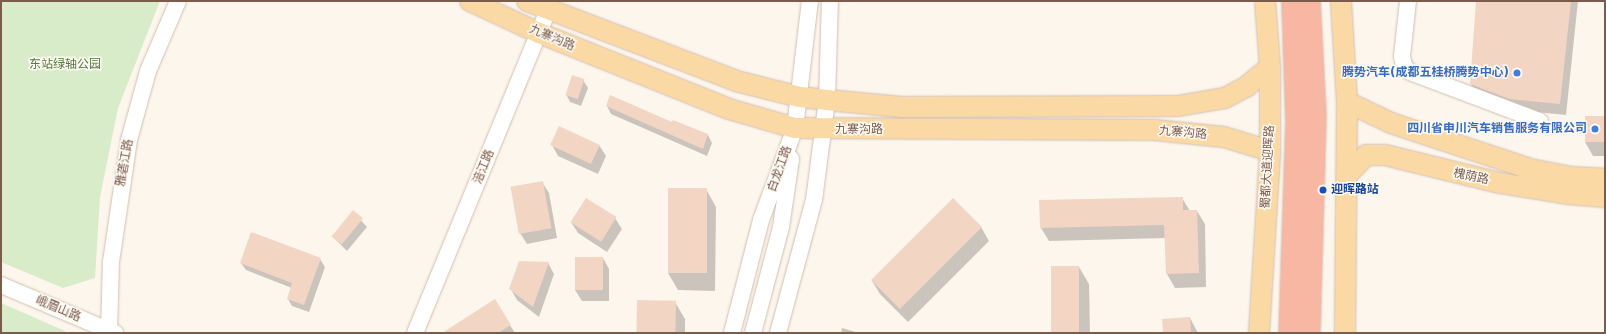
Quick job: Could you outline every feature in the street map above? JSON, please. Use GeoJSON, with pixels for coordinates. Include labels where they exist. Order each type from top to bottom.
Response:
{"type":"FeatureCollection","features":[{"type":"Feature","properties":{"kind":"highway"},"geometry":{"type":"LineString","coordinates":[[1290,333],[1297,122],[1293,1]]}},
{"type":"Feature","properties":{"kind":"highway"},"geometry":{"type":"LineString","coordinates":[[1308,1],[1315,114],[1309,333]]}},
{"type":"Feature","properties":{"kind":"main road","name":"九寨沟路"},"geometry":{"type":"LineString","coordinates":[[470,1],[539,33],[730,109],[796,128],[824,130],[1155,130],[1224,137],[1270,151]]}},
{"type":"Feature","properties":{"kind":"main road","name":"九寨沟路"},"geometry":{"type":"LineString","coordinates":[[528,1],[549,6],[736,81],[800,97],[902,107],[1178,106],[1225,98],[1246,86],[1270,67]]}},
{"type":"Feature","properties":{"kind":"main road","name":"蜀都大道迎晖路"},"geometry":{"type":"LineString","coordinates":[[1259,333],[1270,151],[1270,67],[1265,1]]}},
{"type":"Feature","properties":{"kind":"main road"},"geometry":{"type":"LineString","coordinates":[[1341,1],[1347,102],[1345,333]]}},
{"type":"Feature","properties":{"kind":"main road","name":"槐荫路"},"geometry":{"type":"LineString","coordinates":[[1347,102],[1391,123],[1530,168],[1571,177],[1605,179]]}},
{"type":"Feature","properties":{"kind":"main road","name":"槐荫路"},"geometry":{"type":"LineString","coordinates":[[1347,175],[1366,155],[1386,155],[1500,184],[1569,194],[1605,197]]}},
{"type":"Feature","properties":{"kind":"main road"},"geometry":{"type":"LineString","coordinates":[[1336,333],[1346,301]]}},
{"type":"Feature","properties":{"kind":"street","name":"雅砻江路"},"geometry":{"type":"LineString","coordinates":[[111,332],[111,262],[129,140],[148,71],[178,1]]}},
{"type":"Feature","properties":{"kind":"street","name":"白龙江路"},"geometry":{"type":"LineString","coordinates":[[732,333],[761,220],[796,128],[810,1]]}},
{"type":"Feature","properties":{"kind":"street"},"geometry":{"type":"LineString","coordinates":[[778,333],[814,200],[827,100],[830,1]]}},
{"type":"Feature","properties":{"kind":"street"},"geometry":{"type":"LineString","coordinates":[[1408,1],[1402,56],[1404,66],[1410,72],[1540,121]]}},
{"type":"Feature","properties":{"kind":"street","name":"涪江路"},"geometry":{"type":"LineString","coordinates":[[415,333],[549,6]]}},
{"type":"Feature","properties":{"kind":"street"},"geometry":{"type":"LineString","coordinates":[[753,333],[781,227],[796,128]]}},
{"type":"Feature","properties":{"kind":"street","name":"峨眉山路"},"geometry":{"type":"LineString","coordinates":[[1,285],[111,332]]}},
{"type":"Feature","properties":{"kind":"green space","name":"东站绿轴公园"},"geometry":{"type":"Polygon","coordinates":[[[1,1],[160,1],[118,108],[100,197],[95,278],[63,288],[1,262],[1,1]]]}},
{"type":"Feature","properties":{"kind":"green space"},"geometry":{"type":"Polygon","coordinates":[[[1,303],[65,331],[66,333],[1,333],[1,303]]]}},
{"type":"Feature","properties":{"kind":"building","name":"腾势汽车(成都五桂桥腾势中心)"},"geometry":{"type":"Polygon","coordinates":[[[1476,1],[1571,1],[1560,104],[1509,99],[1470,84],[1476,1]]]}},
{"type":"Feature","properties":{"kind":"building"},"geometry":{"type":"Polygon","coordinates":[[[572,75],[584,79],[578,99],[566,95],[572,75]]]}},
{"type":"Feature","properties":{"kind":"building"},"geometry":{"type":"Polygon","coordinates":[[[610,95],[672,122],[673,120],[708,134],[703,149],[606,106],[610,95]]]}},
{"type":"Feature","properties":{"kind":"building","name":"四川省申川汽车销售服务有限公司"},"geometry":{"type":"Polygon","coordinates":[[[1585,116],[1605,116],[1605,142],[1585,142],[1585,116]]]}},
{"type":"Feature","properties":{"kind":"building"},"geometry":{"type":"Polygon","coordinates":[[[559,126],[600,145],[591,164],[550,145],[559,126]]]}},
{"type":"Feature","properties":{"kind":"building"},"geometry":{"type":"Polygon","coordinates":[[[543,181],[551,228],[519,234],[511,187],[543,181]]]}},
{"type":"Feature","properties":{"kind":"building"},"geometry":{"type":"Polygon","coordinates":[[[668,188],[707,188],[707,273],[668,273],[668,188]]]}},
{"type":"Feature","properties":{"kind":"building"},"geometry":{"type":"Polygon","coordinates":[[[1183,197],[1183,210],[1197,210],[1199,273],[1166,274],[1164,225],[1040,228],[1039,200],[1183,197]]]}},
{"type":"Feature","properties":{"kind":"building"},"geometry":{"type":"Polygon","coordinates":[[[586,198],[617,217],[601,242],[571,223],[586,198]]]}},
{"type":"Feature","properties":{"kind":"building"},"geometry":{"type":"Polygon","coordinates":[[[953,198],[982,227],[900,309],[871,280],[953,198]]]}},
{"type":"Feature","properties":{"kind":"building"},"geometry":{"type":"Polygon","coordinates":[[[353,210],[363,218],[342,245],[332,236],[353,210]]]}},
{"type":"Feature","properties":{"kind":"building"},"geometry":{"type":"Polygon","coordinates":[[[251,232],[321,258],[304,305],[287,299],[292,283],[240,263],[251,232]]]}},
{"type":"Feature","properties":{"kind":"building"},"geometry":{"type":"Polygon","coordinates":[[[575,257],[603,257],[603,290],[575,290],[575,257]]]}},
{"type":"Feature","properties":{"kind":"building"},"geometry":{"type":"Polygon","coordinates":[[[519,261],[549,262],[533,307],[509,289],[519,261]]]}},
{"type":"Feature","properties":{"kind":"building"},"geometry":{"type":"Polygon","coordinates":[[[1051,266],[1079,266],[1079,333],[1051,333],[1051,266]]]}},
{"type":"Feature","properties":{"kind":"building"},"geometry":{"type":"Polygon","coordinates":[[[495,299],[511,325],[498,333],[442,333],[495,299]]]}},
{"type":"Feature","properties":{"kind":"building"},"geometry":{"type":"Polygon","coordinates":[[[637,300],[676,301],[675,333],[636,333],[637,300]]]}},
{"type":"Feature","properties":{"kind":"building"},"geometry":{"type":"Polygon","coordinates":[[[1190,317],[1191,333],[1163,333],[1162,319],[1190,317]]]}},
{"type":"Feature","properties":{"kind":"place","name":"腾势汽车(成都五桂桥腾势中心)"},"geometry":{"type":"Point","coordinates":[1517,73]}},
{"type":"Feature","properties":{"kind":"place","name":"四川省申川汽车销售服务有限公司"},"geometry":{"type":"Point","coordinates":[1595,129]}},
{"type":"Feature","properties":{"kind":"place","name":"迎晖路站"},"geometry":{"type":"Point","coordinates":[1323,190]}}]}
